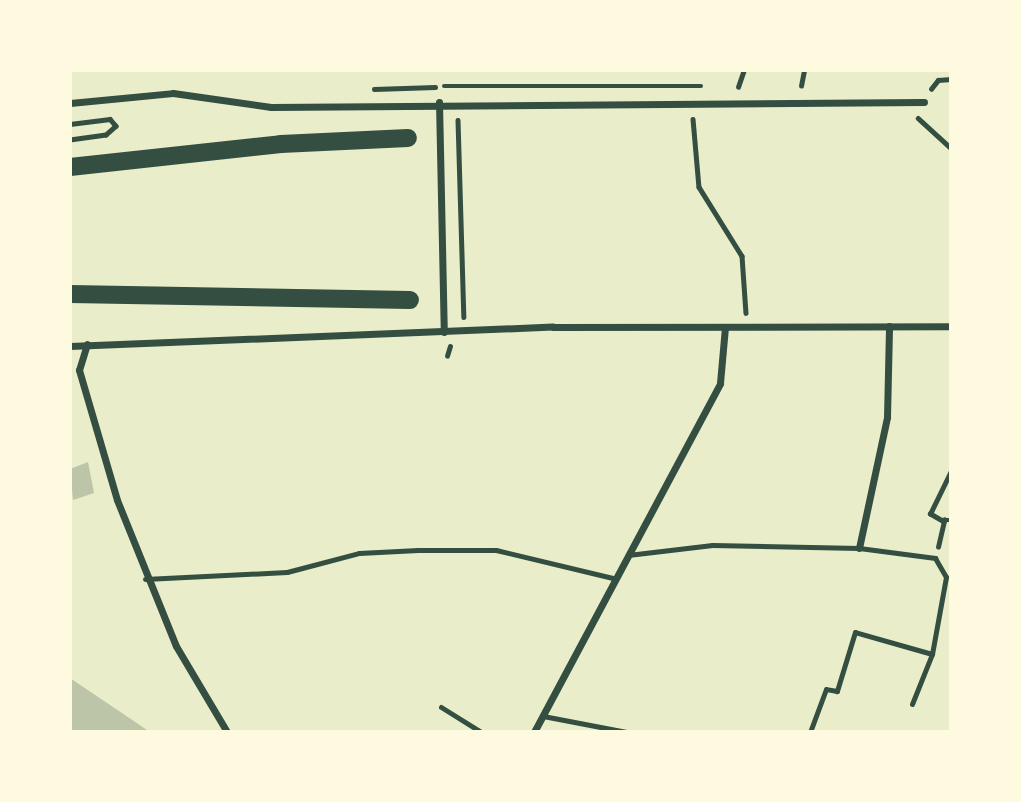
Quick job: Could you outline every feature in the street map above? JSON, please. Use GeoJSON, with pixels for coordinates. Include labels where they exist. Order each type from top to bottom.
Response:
{"type":"FeatureCollection","features":[{"type":"Feature","properties":{"kind":"highway"},"geometry":{"type":"LineString","coordinates":[[70,167],[281,144],[408,138]]}},
{"type":"Feature","properties":{"kind":"highway"},"geometry":{"type":"LineString","coordinates":[[70,295],[410,300]]}},
{"type":"Feature","properties":{"kind":"street"},"geometry":{"type":"LineString","coordinates":[[70,103],[173,93],[271,107],[439,102],[694,100],[924,102]]}},
{"type":"Feature","properties":{"kind":"street"},"geometry":{"type":"LineString","coordinates":[[439,102],[444,332]]}},
{"type":"Feature","properties":{"kind":"street"},"geometry":{"type":"LineString","coordinates":[[859,548],[887,417],[889,326]]}},
{"type":"Feature","properties":{"kind":"street"},"geometry":{"type":"LineString","coordinates":[[70,346],[444,332],[951,326]]}},
{"type":"Feature","properties":{"kind":"street"},"geometry":{"type":"LineString","coordinates":[[534,732],[613,578],[720,383],[725,327]]}},
{"type":"Feature","properties":{"kind":"street"},"geometry":{"type":"LineString","coordinates":[[87,344],[79,370],[145,579],[227,732]]}},
{"type":"Feature","properties":{"kind":"lane"},"geometry":{"type":"LineString","coordinates":[[625,556],[712,545],[859,548],[935,558],[946,577],[932,654],[912,704]]}},
{"type":"Feature","properties":{"kind":"lane"},"geometry":{"type":"LineString","coordinates":[[145,579],[287,572],[359,553],[418,550],[496,551],[613,578]]}},
{"type":"Feature","properties":{"kind":"lane"},"geometry":{"type":"LineString","coordinates":[[810,732],[826,688],[837,691],[855,632],[932,654]]}},
{"type":"Feature","properties":{"kind":"lane"},"geometry":{"type":"LineString","coordinates":[[441,707],[481,732]]}},
{"type":"Feature","properties":{"kind":"lane"},"geometry":{"type":"LineString","coordinates":[[543,716],[626,732]]}},
{"type":"Feature","properties":{"kind":"path"},"geometry":{"type":"LineString","coordinates":[[724,87],[738,87],[744,70]]}},
{"type":"Feature","properties":{"kind":"path"},"geometry":{"type":"LineString","coordinates":[[931,89],[938,80],[951,79]]}},
{"type":"Feature","properties":{"kind":"path"},"geometry":{"type":"LineString","coordinates":[[361,89],[711,86]]}},
{"type":"Feature","properties":{"kind":"path"},"geometry":{"type":"LineString","coordinates":[[694,100],[691,145],[699,187],[742,256],[744,327]]}},
{"type":"Feature","properties":{"kind":"path"},"geometry":{"type":"LineString","coordinates":[[70,124],[110,119],[116,126],[106,135],[70,140]]}},
{"type":"Feature","properties":{"kind":"path"},"geometry":{"type":"LineString","coordinates":[[458,119],[464,317]]}},
{"type":"Feature","properties":{"kind":"path"},"geometry":{"type":"LineString","coordinates":[[951,471],[930,514],[944,522],[951,520]]}},
{"type":"Feature","properties":{"kind":"path"},"geometry":{"type":"LineString","coordinates":[[935,558],[944,522]]}},
{"type":"Feature","properties":{"kind":"building"},"geometry":{"type":"Polygon","coordinates":[[[88,462],[94,493],[73,500],[70,469],[88,462]]]}},
{"type":"Feature","properties":{"kind":"building"},"geometry":{"type":"Polygon","coordinates":[[[70,678],[150,732],[70,732],[70,678]]]}}]}
